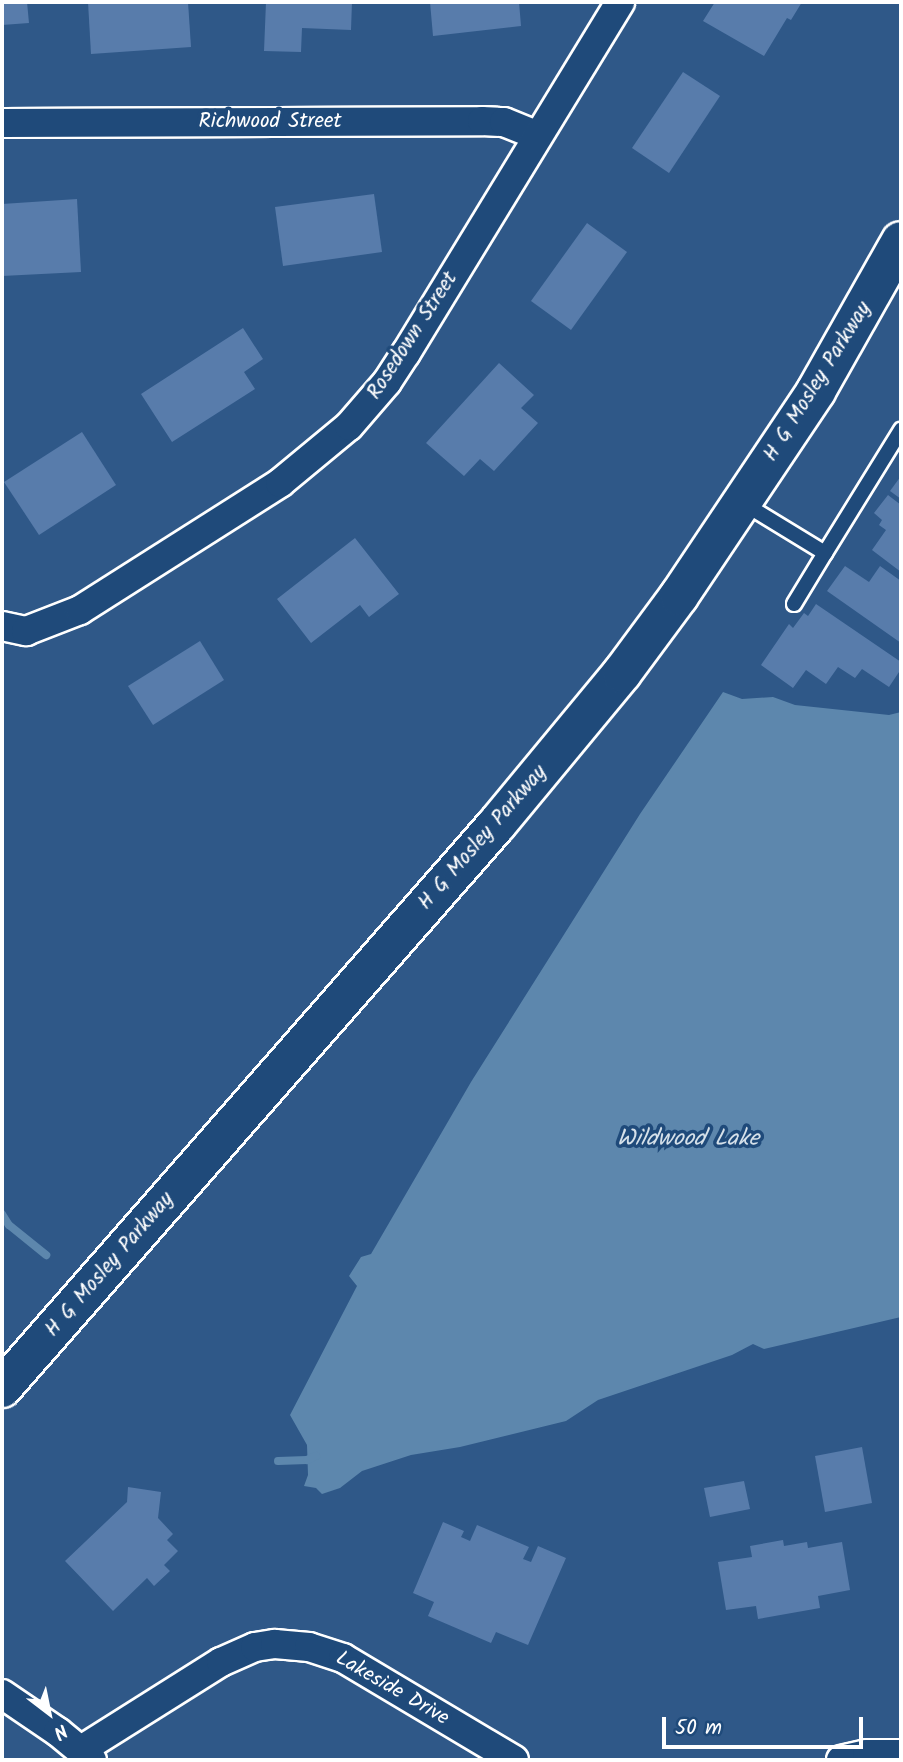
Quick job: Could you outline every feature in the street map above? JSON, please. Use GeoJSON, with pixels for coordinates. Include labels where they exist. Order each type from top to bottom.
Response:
{"type":"FeatureCollection","features":[{"type":"Feature","properties":{"kind":"main road","name":"H G Mosley Parkway"},"geometry":{"type":"LineString","coordinates":[[2,1388],[566,742],[671,607],[742,502],[816,391],[901,241]]}},
{"type":"Feature","properties":{"kind":"street","name":"Rosedown Street"},"geometry":{"type":"LineString","coordinates":[[2,626],[26,631],[80,610],[280,483],[331,443],[362,413],[393,373],[620,2]]}},
{"type":"Feature","properties":{"kind":"street","name":"Richwood Street"},"geometry":{"type":"LineString","coordinates":[[2,123],[482,121],[504,122],[537,135]]}},
{"type":"Feature","properties":{"kind":"street","name":"Lakeside Drive"},"geometry":{"type":"LineString","coordinates":[[87,1755],[221,1662],[255,1647],[275,1644],[309,1647],[343,1658],[514,1760]]}},
{"type":"Feature","properties":{"kind":"street"},"geometry":{"type":"LineString","coordinates":[[2,1694],[87,1755]]}},
{"type":"Feature","properties":{"kind":"street"},"geometry":{"type":"LineString","coordinates":[[841,1760],[867,1754],[901,1754]]}},
{"type":"Feature","properties":{"kind":"lane"},"geometry":{"type":"LineString","coordinates":[[794,604],[901,430]]}},
{"type":"Feature","properties":{"kind":"lane"},"geometry":{"type":"LineString","coordinates":[[742,502],[825,553]]}},
{"type":"Feature","properties":{"kind":"water","name":"Wildwood Lake"},"geometry":{"type":"Polygon","coordinates":[[[723,692],[742,699],[773,697],[795,705],[889,715],[901,712],[901,1317],[764,1349],[753,1344],[732,1355],[598,1400],[566,1421],[460,1447],[411,1455],[362,1471],[340,1488],[322,1494],[316,1488],[304,1486],[308,1475],[307,1445],[290,1415],[357,1286],[349,1276],[361,1257],[371,1254],[471,1082],[640,814],[723,692]]]}},
{"type":"Feature","properties":{"kind":"building"},"geometry":{"type":"Polygon","coordinates":[[[2,2],[27,2],[29,23],[2,25],[2,2]]]}},
{"type":"Feature","properties":{"kind":"building"},"geometry":{"type":"Polygon","coordinates":[[[88,2],[188,2],[191,47],[91,54],[88,2]]]}},
{"type":"Feature","properties":{"kind":"building"},"geometry":{"type":"Polygon","coordinates":[[[266,2],[352,2],[351,30],[302,28],[301,52],[264,51],[266,2]]]}},
{"type":"Feature","properties":{"kind":"building"},"geometry":{"type":"Polygon","coordinates":[[[430,2],[519,2],[521,26],[433,36],[430,2]]]}},
{"type":"Feature","properties":{"kind":"building"},"geometry":{"type":"Polygon","coordinates":[[[715,2],[802,2],[791,20],[787,18],[764,56],[703,21],[715,2]]]}},
{"type":"Feature","properties":{"kind":"building"},"geometry":{"type":"Polygon","coordinates":[[[683,72],[720,96],[669,173],[632,148],[683,72]]]}},
{"type":"Feature","properties":{"kind":"building"},"geometry":{"type":"Polygon","coordinates":[[[374,194],[382,252],[283,266],[275,207],[374,194]]]}},
{"type":"Feature","properties":{"kind":"building"},"geometry":{"type":"Polygon","coordinates":[[[77,199],[81,272],[2,276],[2,204],[77,199]]]}},
{"type":"Feature","properties":{"kind":"building"},"geometry":{"type":"Polygon","coordinates":[[[587,223],[627,252],[571,330],[531,301],[587,223]]]}},
{"type":"Feature","properties":{"kind":"building"},"geometry":{"type":"Polygon","coordinates":[[[243,328],[263,359],[244,372],[255,389],[172,442],[141,394],[243,328]]]}},
{"type":"Feature","properties":{"kind":"building"},"geometry":{"type":"Polygon","coordinates":[[[499,363],[534,395],[521,408],[538,423],[494,471],[480,459],[464,476],[426,443],[499,363]]]}},
{"type":"Feature","properties":{"kind":"building"},"geometry":{"type":"Polygon","coordinates":[[[82,432],[116,485],[39,535],[4,482],[82,432]]]}},
{"type":"Feature","properties":{"kind":"building"},"geometry":{"type":"Polygon","coordinates":[[[901,476],[901,499],[890,491],[901,476]]]}},
{"type":"Feature","properties":{"kind":"building"},"geometry":{"type":"Polygon","coordinates":[[[888,495],[901,505],[901,572],[872,550],[886,530],[879,525],[882,520],[874,513],[888,495]]]}},
{"type":"Feature","properties":{"kind":"building"},"geometry":{"type":"Polygon","coordinates":[[[355,538],[399,594],[369,617],[360,605],[311,643],[277,599],[355,538]]]}},
{"type":"Feature","properties":{"kind":"building"},"geometry":{"type":"Polygon","coordinates":[[[845,566],[869,582],[880,566],[901,581],[901,643],[827,591],[845,566]]]}},
{"type":"Feature","properties":{"kind":"building"},"geometry":{"type":"Polygon","coordinates":[[[816,604],[901,662],[901,669],[889,687],[862,669],[855,678],[838,667],[826,684],[806,670],[793,688],[761,665],[789,624],[793,628],[804,613],[808,616],[816,604]]]}},
{"type":"Feature","properties":{"kind":"building"},"geometry":{"type":"Polygon","coordinates":[[[200,641],[224,680],[153,725],[128,686],[200,641]]]}},
{"type":"Feature","properties":{"kind":"building"},"geometry":{"type":"Polygon","coordinates":[[[862,1447],[872,1503],[825,1512],[815,1456],[862,1447]]]}},
{"type":"Feature","properties":{"kind":"building"},"geometry":{"type":"Polygon","coordinates":[[[744,1481],[750,1509],[710,1517],[704,1488],[744,1481]]]}},
{"type":"Feature","properties":{"kind":"building"},"geometry":{"type":"Polygon","coordinates":[[[128,1487],[161,1492],[158,1518],[173,1534],[167,1540],[178,1551],[164,1565],[170,1571],[154,1586],[147,1578],[113,1611],[65,1561],[127,1502],[128,1487]]]}},
{"type":"Feature","properties":{"kind":"building"},"geometry":{"type":"Polygon","coordinates":[[[443,1522],[464,1531],[461,1537],[470,1541],[477,1525],[529,1547],[523,1559],[531,1562],[538,1546],[566,1558],[528,1645],[496,1632],[491,1643],[428,1616],[434,1602],[413,1593],[443,1522]]]}},
{"type":"Feature","properties":{"kind":"building"},"geometry":{"type":"Polygon","coordinates":[[[783,1540],[784,1546],[807,1542],[808,1548],[842,1542],[850,1590],[818,1596],[820,1608],[758,1619],[756,1606],[726,1610],[718,1562],[752,1557],[750,1546],[783,1540]]]}},
{"type":"Feature","properties":{"kind":"waterway"},"geometry":{"type":"LineString","coordinates":[[2,1214],[9,1225],[46,1255]]}},
{"type":"Feature","properties":{"kind":"waterway"},"geometry":{"type":"LineString","coordinates":[[278,1461],[307,1460],[316,1456]]}}]}
